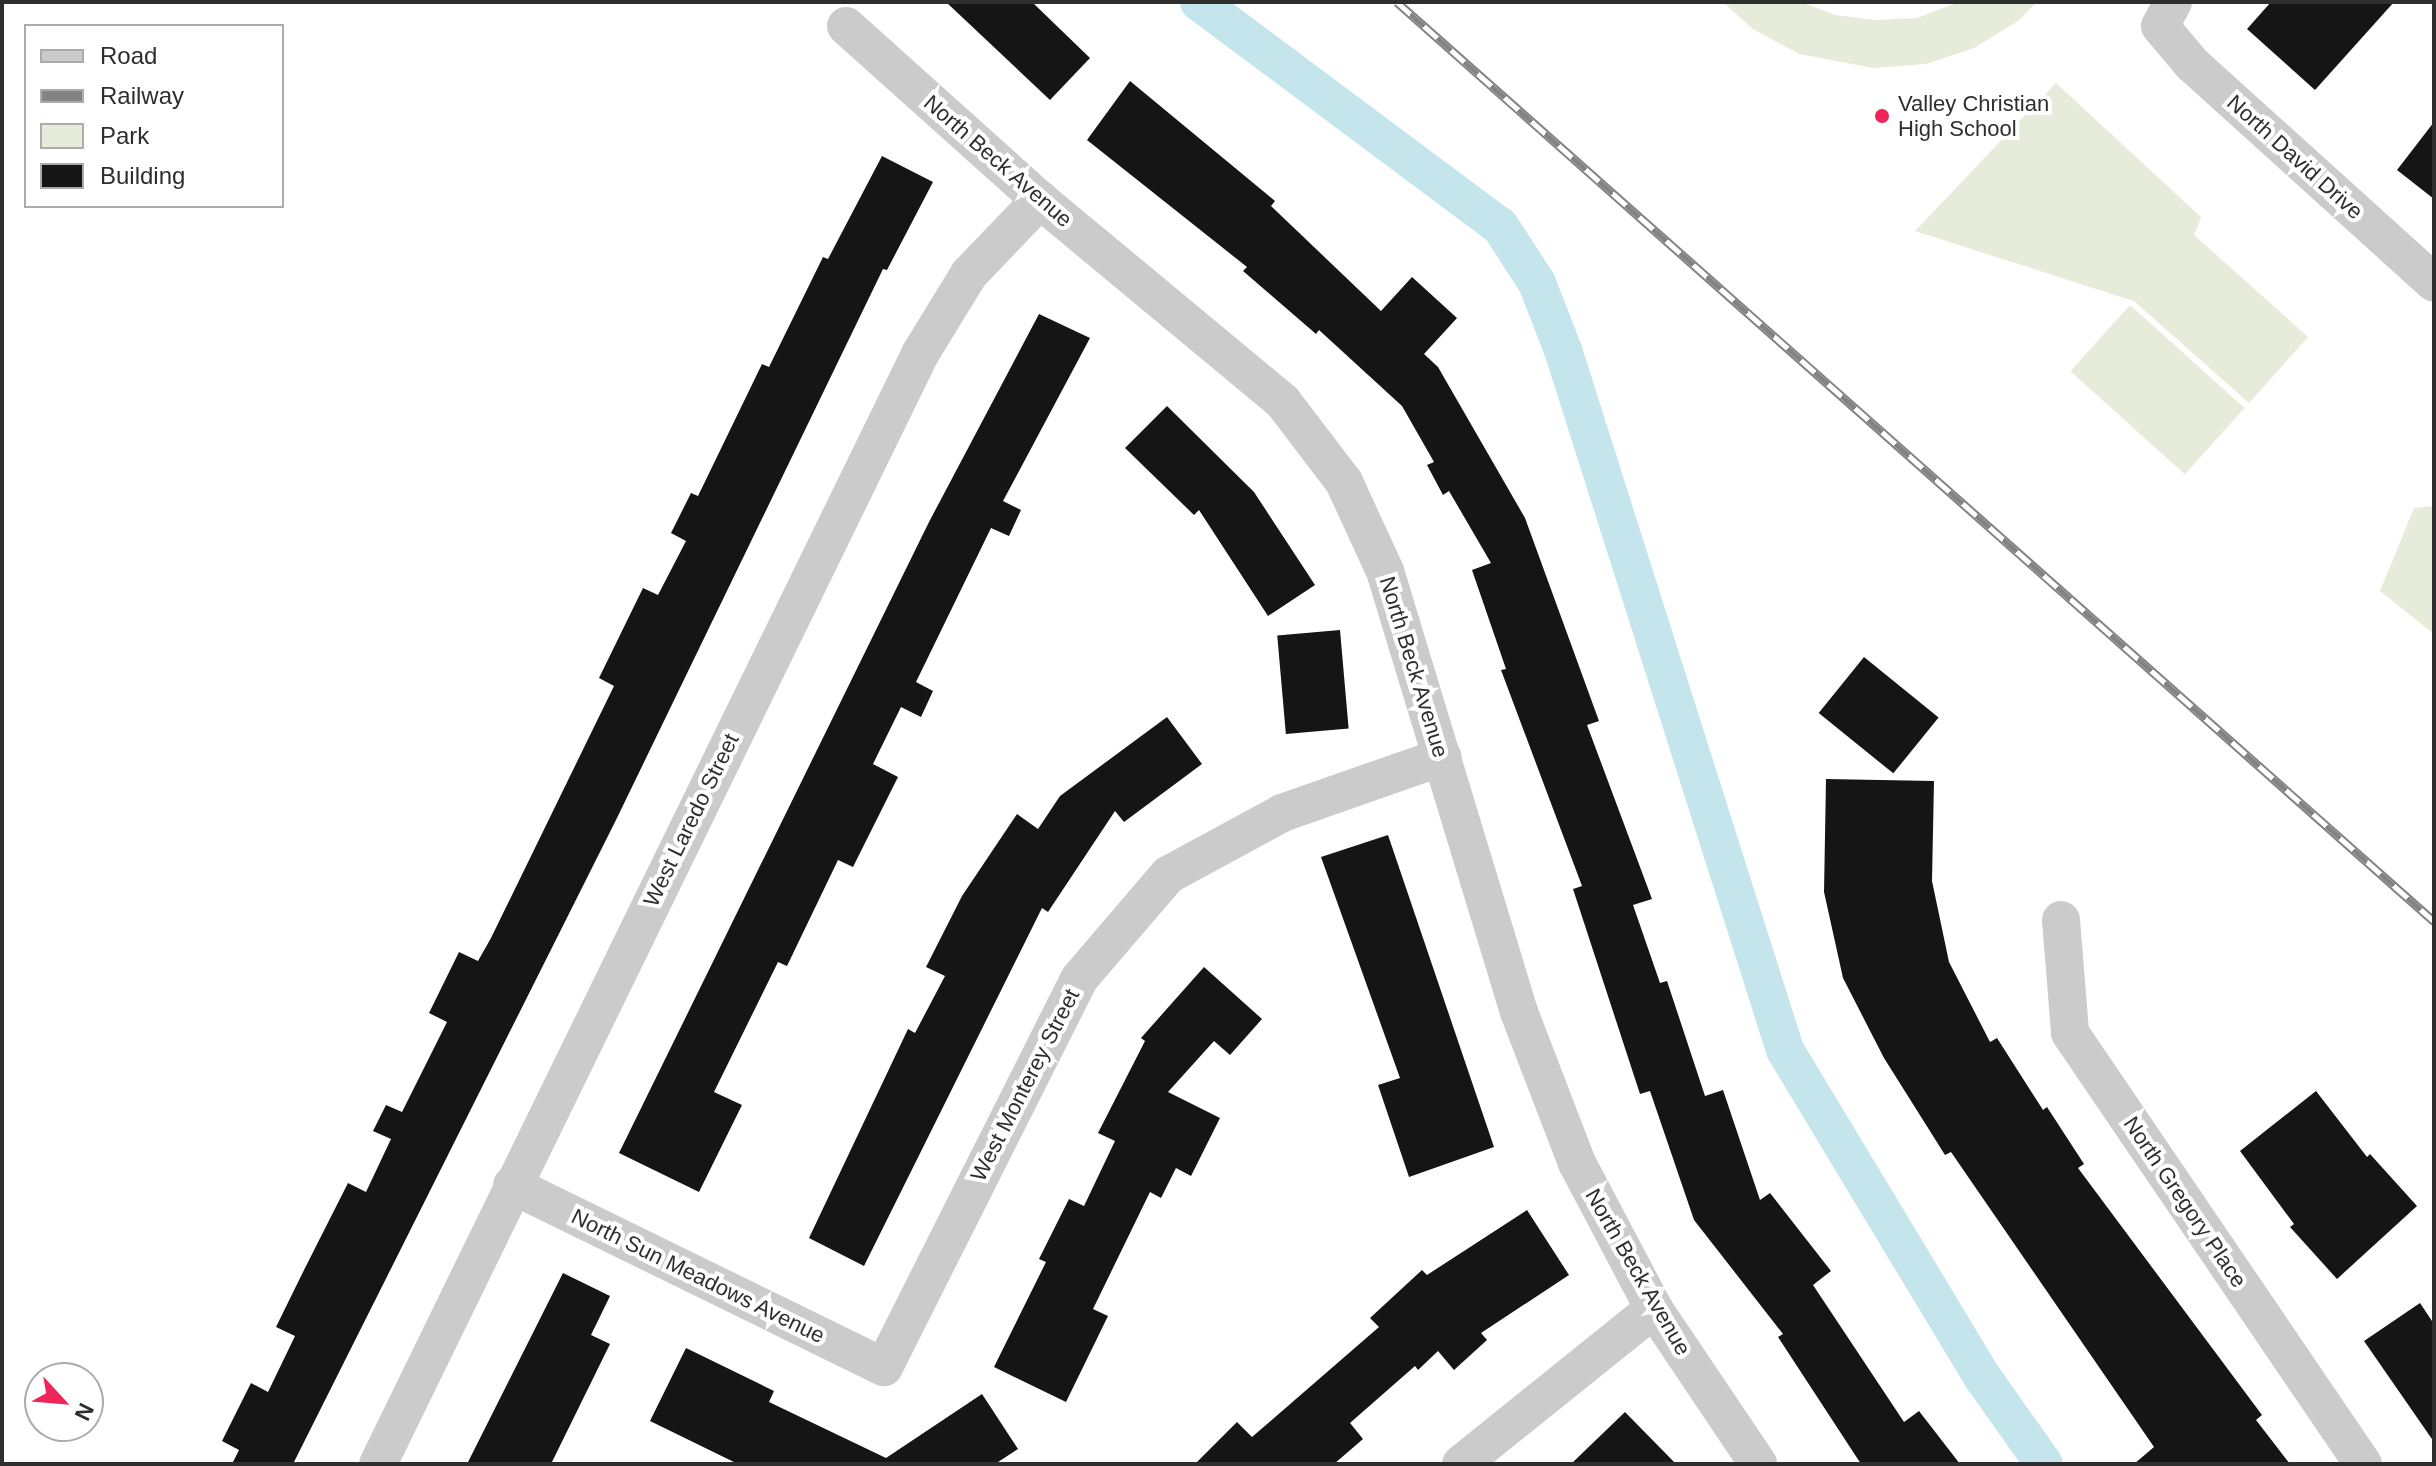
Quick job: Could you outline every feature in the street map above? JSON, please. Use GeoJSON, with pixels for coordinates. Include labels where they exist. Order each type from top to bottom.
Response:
{"type":"FeatureCollection","features":[{"type":"Feature","properties":{"kind":"street","name":"North David Drive"},"geometry":{"type":"LineString","coordinates":[[2167,14],[2192,64],[2434,283]]}},
{"type":"Feature","properties":{"kind":"street","name":"North Beck Avenue"},"geometry":{"type":"LineString","coordinates":[[846,26],[1040,200],[1283,402],[1344,482],[1385,571],[1519,1012],[1577,1163],[1654,1309],[1758,1464]]}},
{"type":"Feature","properties":{"kind":"street","name":"West Laredo Street"},"geometry":{"type":"LineString","coordinates":[[378,1464],[920,354],[969,274],[1040,200]]}},
{"type":"Feature","properties":{"kind":"street","name":"West Monterey Street"},"geometry":{"type":"LineString","coordinates":[[884,1367],[1079,979],[1168,875],[1282,813],[1442,757]]}},
{"type":"Feature","properties":{"kind":"street","name":"North Gregory Place"},"geometry":{"type":"LineString","coordinates":[[2061,920],[2070,1033],[2363,1464]]}},
{"type":"Feature","properties":{"kind":"street","name":"North Sun Meadows Avenue"},"geometry":{"type":"LineString","coordinates":[[512,1185],[884,1367]]}},
{"type":"Feature","properties":{"kind":"street"},"geometry":{"type":"LineString","coordinates":[[1461,1464],[1654,1309]]}},
{"type":"Feature","properties":{"kind":"green space"},"geometry":{"type":"Polygon","coordinates":[[[1723,2],[1801,2],[1835,15],[1875,20],[1917,18],[1959,2],[2037,2],[2018,21],[1974,48],[1926,64],[1873,68],[1799,54],[1753,29],[1723,2]]]}},
{"type":"Feature","properties":{"kind":"green space"},"geometry":{"type":"Polygon","coordinates":[[[2056,83],[2201,217],[2194,235],[2308,337],[2249,403],[2134,301],[1915,231],[2056,83]]]}},
{"type":"Feature","properties":{"kind":"green space"},"geometry":{"type":"Polygon","coordinates":[[[2130,305],[2244,408],[2185,474],[2070,371],[2130,305]]]}},
{"type":"Feature","properties":{"kind":"green space"},"geometry":{"type":"Polygon","coordinates":[[[2434,506],[2434,634],[2380,591],[2414,508],[2434,506]]]}},
{"type":"Feature","properties":{"kind":"building"},"geometry":{"type":"Polygon","coordinates":[[[946,2],[1032,2],[1090,58],[1050,100],[946,2]]]}},
{"type":"Feature","properties":{"kind":"building"},"geometry":{"type":"Polygon","coordinates":[[[2271,2],[2394,2],[2315,90],[2247,29],[2271,2]]]}},
{"type":"Feature","properties":{"kind":"building"},"geometry":{"type":"Polygon","coordinates":[[[1130,81],[1275,201],[1271,206],[1381,311],[1412,277],[1457,318],[1424,354],[1438,367],[1525,518],[1599,721],[1587,725],[1652,899],[1633,905],[1660,983],[1667,981],[1705,1096],[1723,1090],[1760,1200],[1770,1193],[1831,1271],[1813,1285],[1904,1422],[1919,1411],[1960,1464],[1861,1464],[1778,1337],[1783,1334],[1694,1220],[1650,1091],[1640,1094],[1573,889],[1582,886],[1501,670],[1506,669],[1472,570],[1491,563],[1449,491],[1443,495],[1427,465],[1434,462],[1402,406],[1319,330],[1316,334],[1243,271],[1247,267],[1087,140],[1130,81]]]}},
{"type":"Feature","properties":{"kind":"building"},"geometry":{"type":"Polygon","coordinates":[[[2434,122],[2434,199],[2397,170],[2434,122]]]}},
{"type":"Feature","properties":{"kind":"building"},"geometry":{"type":"Polygon","coordinates":[[[882,156],[933,182],[887,270],[883,269],[616,820],[293,1464],[232,1464],[239,1450],[222,1441],[251,1383],[268,1392],[295,1336],[276,1327],[348,1183],[366,1192],[391,1139],[373,1131],[386,1105],[402,1112],[447,1022],[429,1013],[459,952],[478,961],[491,938],[614,686],[599,678],[643,588],[658,595],[686,541],[671,533],[691,493],[698,496],[762,364],[769,367],[823,257],[828,259],[882,156]]]}},
{"type":"Feature","properties":{"kind":"building"},"geometry":{"type":"Polygon","coordinates":[[[1039,314],[1090,338],[1003,501],[1021,510],[1009,536],[991,528],[916,682],[933,691],[921,717],[901,707],[873,764],[898,777],[853,867],[838,860],[787,966],[778,962],[714,1092],[742,1105],[699,1192],[619,1153],[929,522],[1039,314]]]}},
{"type":"Feature","properties":{"kind":"building"},"geometry":{"type":"Polygon","coordinates":[[[1167,406],[1254,492],[1315,585],[1268,616],[1199,510],[1194,515],[1125,448],[1167,406]]]}},
{"type":"Feature","properties":{"kind":"building"},"geometry":{"type":"Polygon","coordinates":[[[1340,630],[1349,729],[1286,734],[1277,635],[1340,630]]]}},
{"type":"Feature","properties":{"kind":"building"},"geometry":{"type":"Polygon","coordinates":[[[1864,657],[1939,717],[1893,773],[1819,713],[1864,657]]]}},
{"type":"Feature","properties":{"kind":"building"},"geometry":{"type":"Polygon","coordinates":[[[1167,717],[1202,764],[1124,822],[1115,811],[1048,912],[1042,908],[864,1266],[809,1238],[908,1029],[915,1033],[945,976],[926,967],[962,896],[1017,814],[1038,829],[1060,796],[1167,717]]]}},
{"type":"Feature","properties":{"kind":"building"},"geometry":{"type":"Polygon","coordinates":[[[1826,779],[1934,781],[1932,881],[1949,962],[1990,1042],[1997,1038],[2043,1110],[2047,1107],[2084,1164],[2078,1168],[2262,1415],[2256,1420],[2290,1464],[2134,1464],[2154,1447],[1951,1152],[1945,1155],[1884,1058],[1843,978],[1824,892],[1826,779]]]}},
{"type":"Feature","properties":{"kind":"building"},"geometry":{"type":"Polygon","coordinates":[[[1388,835],[1494,1147],[1409,1177],[1378,1085],[1400,1078],[1321,857],[1388,835]]]}},
{"type":"Feature","properties":{"kind":"building"},"geometry":{"type":"Polygon","coordinates":[[[1204,967],[1262,1019],[1230,1055],[1214,1041],[1168,1092],[1220,1118],[1191,1176],[1176,1168],[1161,1198],[1150,1192],[1093,1309],[1108,1316],[1066,1402],[994,1367],[1046,1262],[1039,1259],[1069,1199],[1084,1206],[1115,1141],[1098,1133],[1145,1041],[1141,1038],[1204,967]]]}},
{"type":"Feature","properties":{"kind":"building"},"geometry":{"type":"Polygon","coordinates":[[[2316,1091],[2367,1157],[2370,1154],[2417,1206],[2337,1279],[2290,1227],[2294,1224],[2240,1151],[2316,1091]]]}},
{"type":"Feature","properties":{"kind":"building"},"geometry":{"type":"Polygon","coordinates":[[[1527,1210],[1569,1275],[1481,1333],[1487,1340],[1454,1370],[1438,1351],[1418,1370],[1415,1366],[1350,1423],[1363,1439],[1334,1464],[1195,1464],[1237,1422],[1252,1437],[1379,1327],[1370,1318],[1422,1270],[1427,1275],[1527,1210]]]}},
{"type":"Feature","properties":{"kind":"building"},"geometry":{"type":"Polygon","coordinates":[[[563,1273],[610,1296],[591,1335],[610,1344],[551,1464],[467,1464],[563,1273]]]}},
{"type":"Feature","properties":{"kind":"building"},"geometry":{"type":"Polygon","coordinates":[[[2420,1303],[2434,1324],[2434,1442],[2364,1341],[2420,1303]]]}},
{"type":"Feature","properties":{"kind":"building"},"geometry":{"type":"Polygon","coordinates":[[[686,1348],[774,1391],[769,1402],[886,1458],[982,1394],[1018,1449],[995,1464],[738,1464],[650,1421],[686,1348]]]}},
{"type":"Feature","properties":{"kind":"building"},"geometry":{"type":"Polygon","coordinates":[[[1625,1412],[1676,1464],[1571,1464],[1625,1412]]]}},
{"type":"Feature","properties":{"kind":"waterway"},"geometry":{"type":"LineString","coordinates":[[1199,2],[1500,226],[1537,283],[1563,350],[1785,1050],[1983,1378],[2044,1464]]}},
{"type":"Feature","properties":{"kind":"railway"},"geometry":{"type":"LineString","coordinates":[[1397,2],[2434,921]]}},
{"type":"Feature","properties":{"kind":"place","name":"Valley Christian High School"},"geometry":{"type":"Point","coordinates":[1882,116]}}]}
